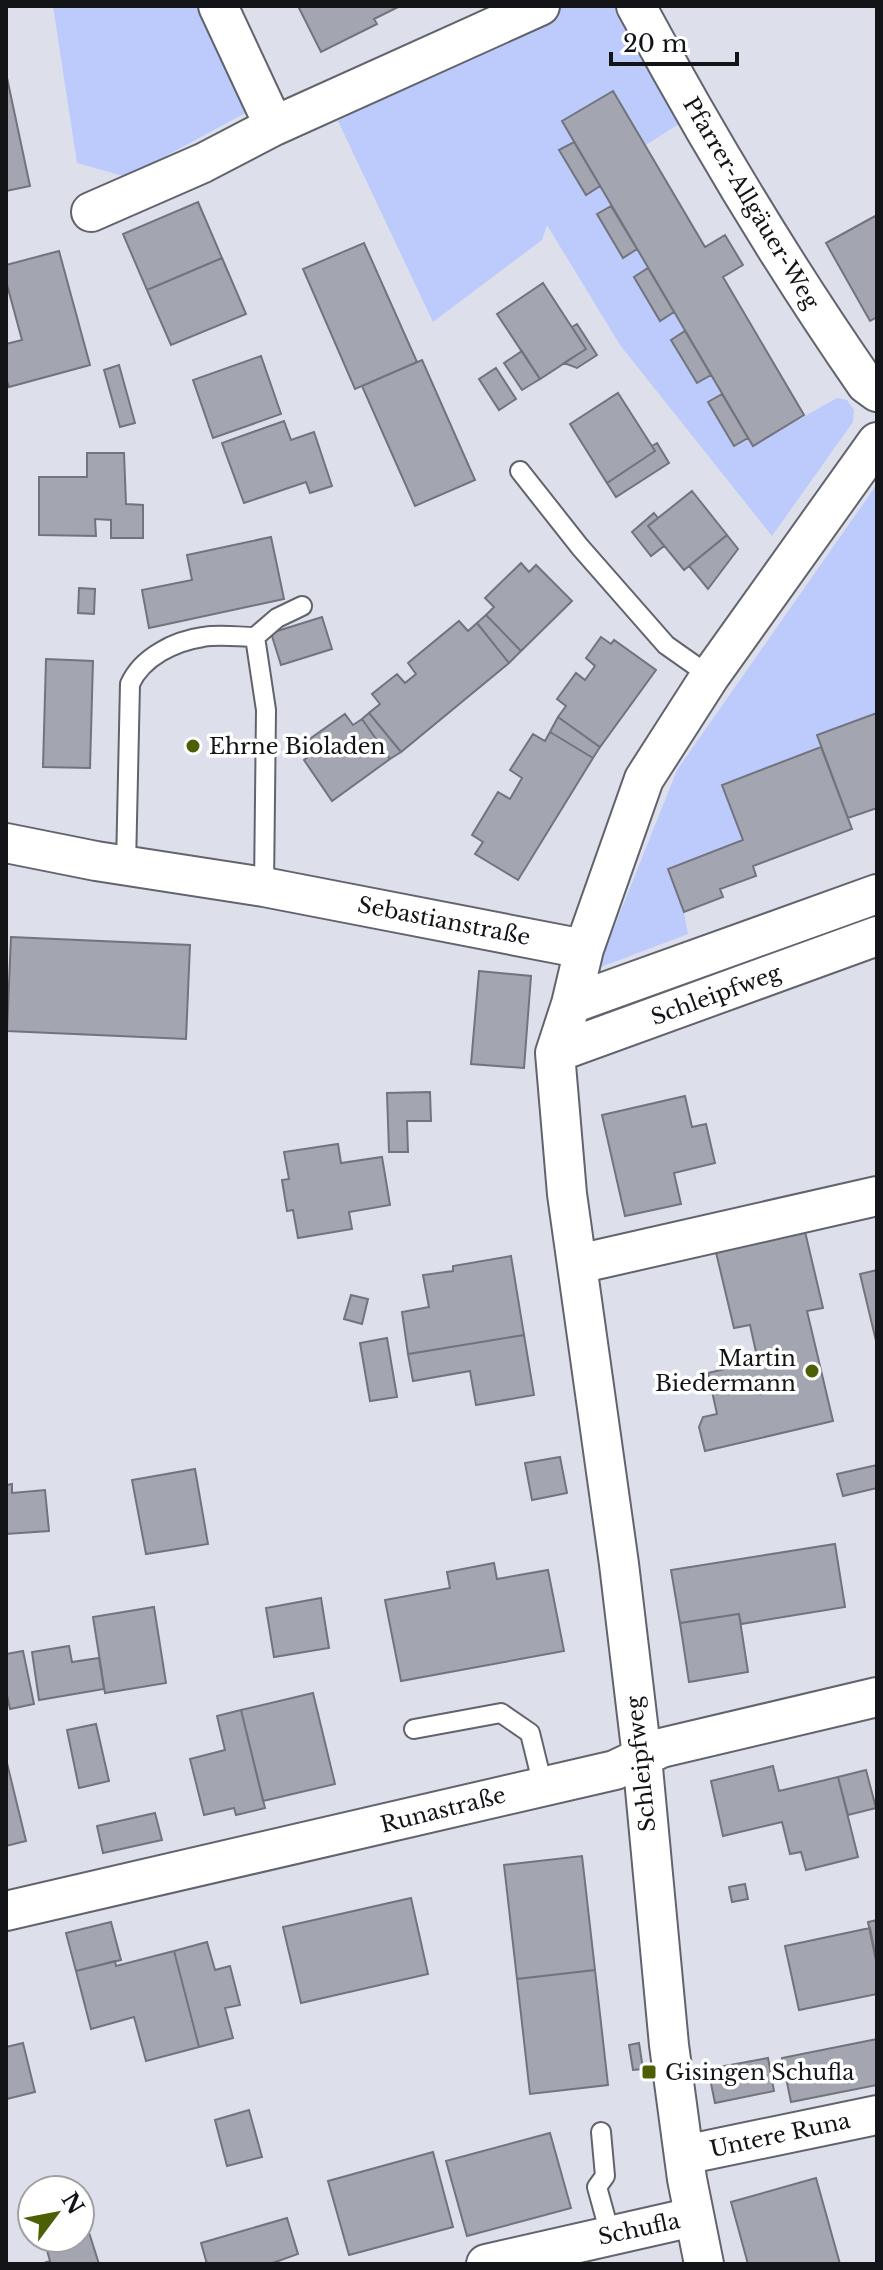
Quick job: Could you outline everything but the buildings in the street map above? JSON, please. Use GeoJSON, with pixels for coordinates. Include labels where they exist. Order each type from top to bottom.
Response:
{"type":"FeatureCollection","features":[{"type":"Feature","properties":{"kind":"street"},"geometry":{"type":"LineString","coordinates":[[218,6],[274,126]]}},
{"type":"Feature","properties":{"kind":"street"},"geometry":{"type":"LineString","coordinates":[[91,212],[540,6]]}},
{"type":"Feature","properties":{"kind":"street","name":"Pfarrer-Allgäuer-Weg"},"geometry":{"type":"LineString","coordinates":[[636,6],[808,301],[866,384],[877,392]]}},
{"type":"Feature","properties":{"kind":"street"},"geometry":{"type":"LineString","coordinates":[[584,949],[644,779],[710,676],[877,442]]}},
{"type":"Feature","properties":{"kind":"street","name":"Sebastianstraße"},"geometry":{"type":"LineString","coordinates":[[6,843],[126,866],[264,887],[584,949]]}},
{"type":"Feature","properties":{"kind":"street"},"geometry":{"type":"LineString","coordinates":[[571,1004],[877,894]]}},
{"type":"Feature","properties":{"kind":"street","name":"Schleipfweg"},"geometry":{"type":"LineString","coordinates":[[555,1053],[877,936]]}},
{"type":"Feature","properties":{"kind":"street","name":"Schleipfweg"},"geometry":{"type":"LineString","coordinates":[[584,949],[555,1053],[567,1194],[619,1564],[642,1757],[669,2045],[693,2217],[704,2264]]}},
{"type":"Feature","properties":{"kind":"street"},"geometry":{"type":"LineString","coordinates":[[578,1264],[877,1196]]}},
{"type":"Feature","properties":{"kind":"street","name":"Runastraße"},"geometry":{"type":"LineString","coordinates":[[6,1911],[615,1770],[661,1748],[877,1697]]}},
{"type":"Feature","properties":{"kind":"street","name":"Untere Runa"},"geometry":{"type":"LineString","coordinates":[[684,2155],[877,2115]]}},
{"type":"Feature","properties":{"kind":"street","name":"Schufla"},"geometry":{"type":"LineString","coordinates":[[490,2263],[693,2217]]}},
{"type":"Feature","properties":{"kind":"lane"},"geometry":{"type":"LineString","coordinates":[[520,471],[580,547],[666,645],[710,676]]}},
{"type":"Feature","properties":{"kind":"lane"},"geometry":{"type":"LineString","coordinates":[[126,866],[130,684],[136,670],[158,654],[204,636],[255,637],[277,618],[302,606]]}},
{"type":"Feature","properties":{"kind":"lane"},"geometry":{"type":"LineString","coordinates":[[255,637],[266,710],[264,887]]}},
{"type":"Feature","properties":{"kind":"lane"},"geometry":{"type":"LineString","coordinates":[[414,1729],[501,1713],[530,1733],[543,1786]]}},
{"type":"Feature","properties":{"kind":"lane"},"geometry":{"type":"LineString","coordinates":[[601,2132],[605,2176],[597,2187],[610,2234]]}},
{"type":"Feature","properties":{"kind":"shaded area"},"geometry":{"type":"Polygon","coordinates":[[[53,6],[198,6],[249,111],[127,177],[77,163],[53,6]]]}},
{"type":"Feature","properties":{"kind":"shaded area"},"geometry":{"type":"Polygon","coordinates":[[[562,6],[620,6],[685,120],[646,145],[613,91],[562,122],[753,445],[837,398],[847,400],[854,410],[853,422],[772,536],[620,345],[547,225],[542,240],[433,322],[338,121],[562,6]]]}},
{"type":"Feature","properties":{"kind":"shaded area"},"geometry":{"type":"Polygon","coordinates":[[[877,484],[877,713],[817,735],[821,747],[722,784],[743,840],[668,869],[684,912],[688,934],[598,968],[677,770],[877,484]]]}},
{"type":"Feature","properties":{"kind":"shaded area"},"geometry":{"type":"Polygon","coordinates":[[[877,910],[877,922],[608,1020],[605,1010],[877,910]]]}},
{"type":"Feature","properties":{"kind":"place","name":"Ehrne Bioladen"},"geometry":{"type":"Point","coordinates":[193,746]}},
{"type":"Feature","properties":{"kind":"place","name":"Martin Biedermann"},"geometry":{"type":"Point","coordinates":[812,1371]}},
{"type":"Feature","properties":{"kind":"place","name":"Gisingen Schufla"},"geometry":{"type":"Point","coordinates":[649,2072]}}]}
